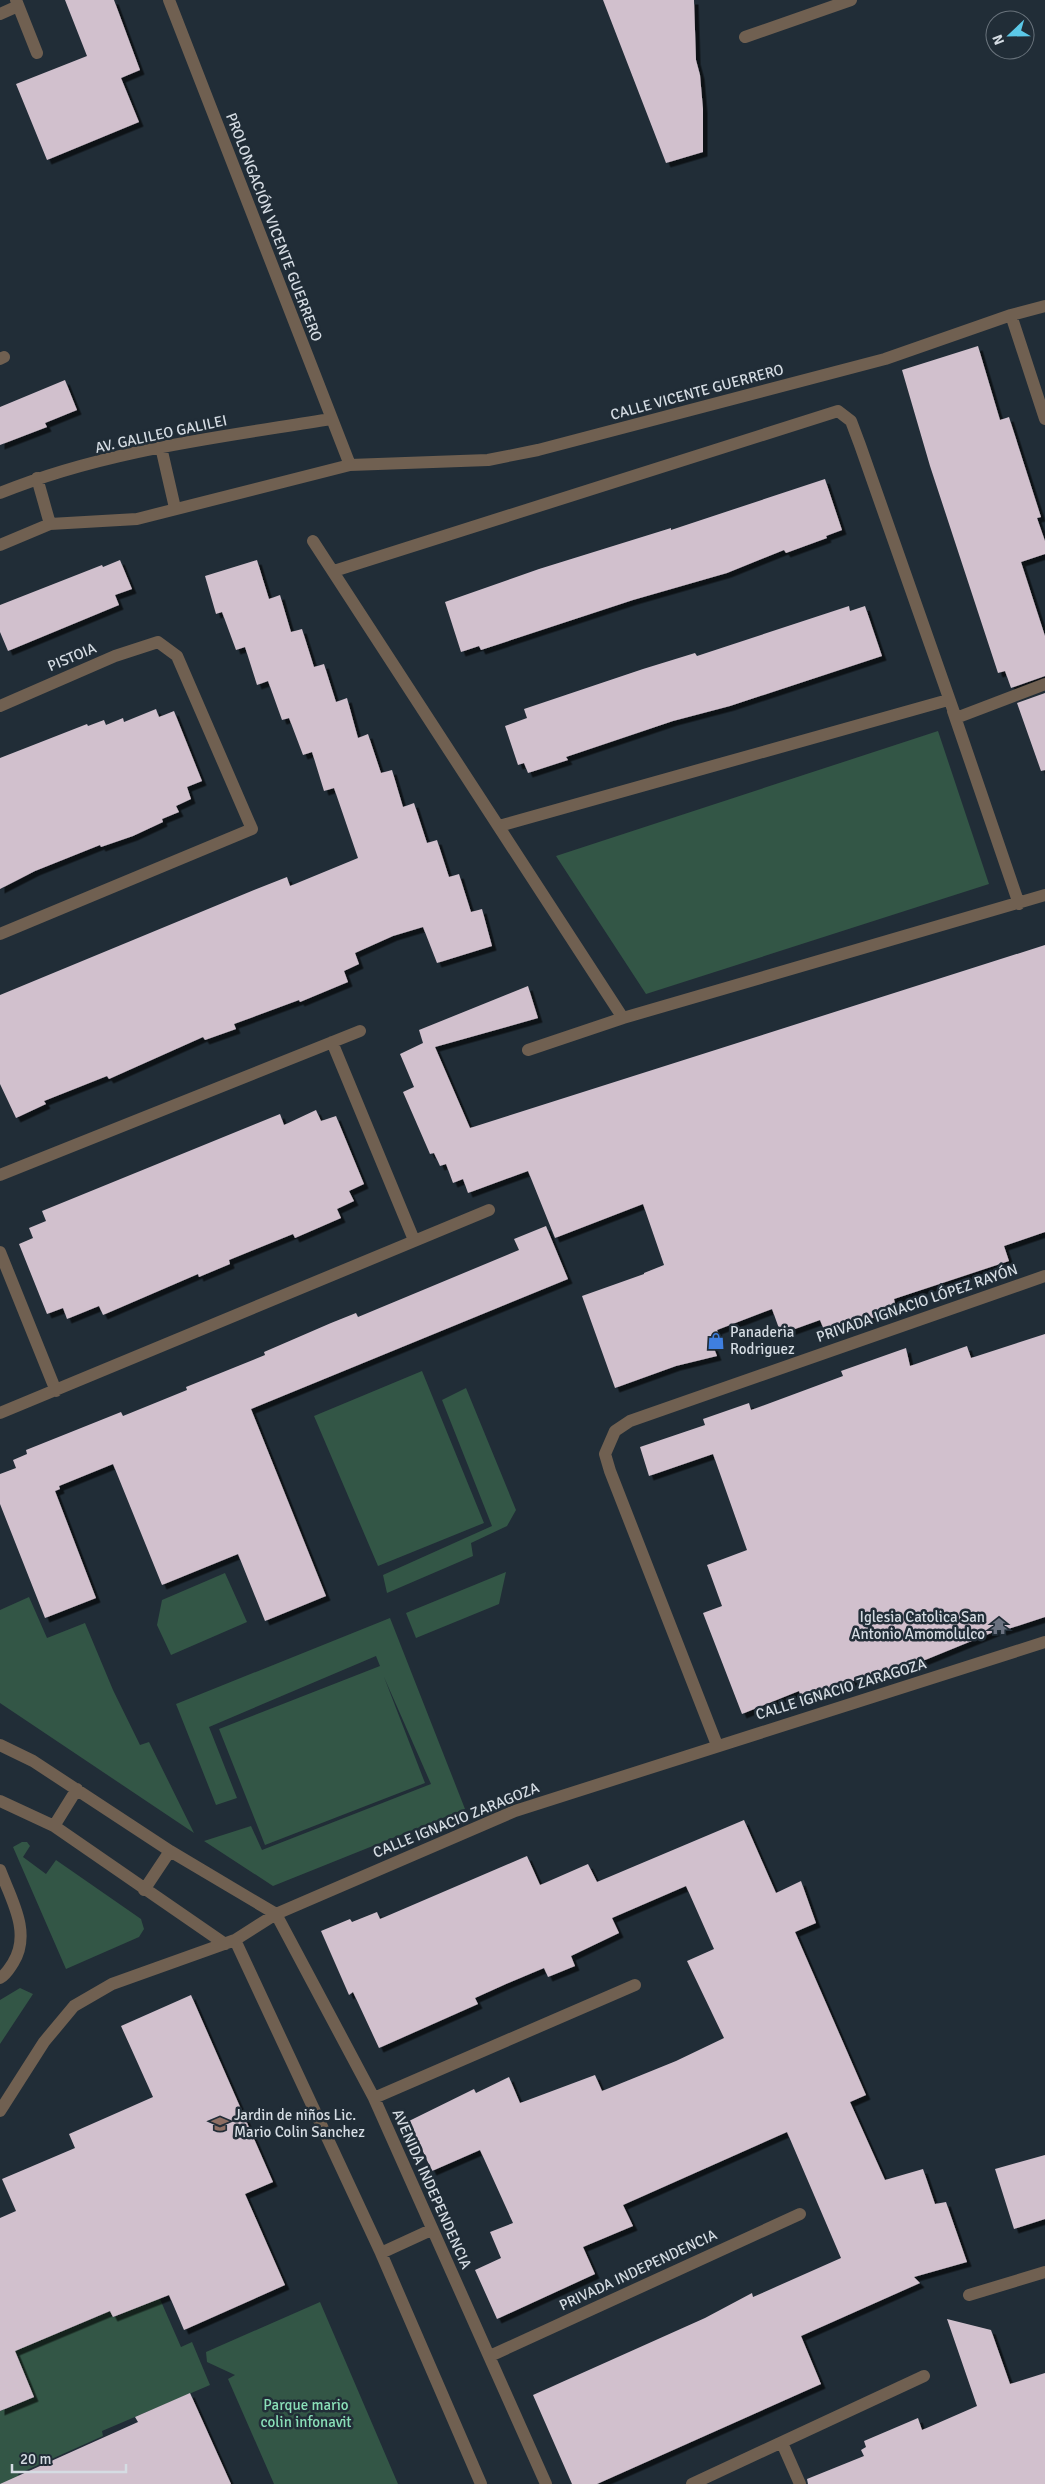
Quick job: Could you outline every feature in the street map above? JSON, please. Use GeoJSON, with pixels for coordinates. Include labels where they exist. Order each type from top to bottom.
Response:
{"type":"FeatureCollection","features":[{"type":"Feature","properties":{"kind":"street","name":"PROLONGACIÓN VICENTE GUERRERO"},"geometry":{"type":"LineString","coordinates":[[169,0],[350,465]]}},
{"type":"Feature","properties":{"kind":"street"},"geometry":{"type":"LineString","coordinates":[[745,37],[851,0]]}},
{"type":"Feature","properties":{"kind":"street"},"geometry":{"type":"LineString","coordinates":[[0,14],[17,3],[37,53]]}},
{"type":"Feature","properties":{"kind":"street","name":"CALLE VICENTE GUERRERO"},"geometry":{"type":"LineString","coordinates":[[0,545],[50,524],[137,519],[350,465],[488,460],[538,450],[885,359],[1011,315],[1045,306]]}},
{"type":"Feature","properties":{"kind":"street"},"geometry":{"type":"LineString","coordinates":[[1011,315],[1045,420]]}},
{"type":"Feature","properties":{"kind":"street"},"geometry":{"type":"LineString","coordinates":[[334,571],[838,411],[851,421],[860,445],[1019,904]]}},
{"type":"Feature","properties":{"kind":"street","name":"AV. GALILEO GALILEI"},"geometry":{"type":"LineString","coordinates":[[0,493],[37,478],[161,447],[332,419]]}},
{"type":"Feature","properties":{"kind":"street"},"geometry":{"type":"LineString","coordinates":[[161,447],[175,508]]}},
{"type":"Feature","properties":{"kind":"street"},"geometry":{"type":"LineString","coordinates":[[37,478],[50,524]]}},
{"type":"Feature","properties":{"kind":"street"},"geometry":{"type":"LineString","coordinates":[[313,541],[623,1018]]}},
{"type":"Feature","properties":{"kind":"street","name":"PISTOIA"},"geometry":{"type":"LineString","coordinates":[[0,706],[115,656],[158,642],[177,656],[252,829],[0,934]]}},
{"type":"Feature","properties":{"kind":"street"},"geometry":{"type":"LineString","coordinates":[[956,718],[1045,684]]}},
{"type":"Feature","properties":{"kind":"street"},"geometry":{"type":"LineString","coordinates":[[499,826],[948,700]]}},
{"type":"Feature","properties":{"kind":"street"},"geometry":{"type":"LineString","coordinates":[[528,1050],[623,1018],[1045,896]]}},
{"type":"Feature","properties":{"kind":"street"},"geometry":{"type":"LineString","coordinates":[[0,1175],[360,1031]]}},
{"type":"Feature","properties":{"kind":"street"},"geometry":{"type":"LineString","coordinates":[[332,1042],[414,1240]]}},
{"type":"Feature","properties":{"kind":"street"},"geometry":{"type":"LineString","coordinates":[[0,1414],[489,1210]]}},
{"type":"Feature","properties":{"kind":"street"},"geometry":{"type":"LineString","coordinates":[[0,1252],[56,1391]]}},
{"type":"Feature","properties":{"kind":"street","name":"PRIVADA IGNACIO LÓPEZ RAYÓN"},"geometry":{"type":"LineString","coordinates":[[717,1745],[605,1454],[615,1431],[630,1420],[1045,1276]]}},
{"type":"Feature","properties":{"kind":"street","name":"CALLE IGNACIO ZARAGOZA"},"geometry":{"type":"LineString","coordinates":[[0,2111],[44,2042],[74,2006],[112,1984],[230,1942],[276,1914],[515,1811],[717,1745],[1045,1642]]}},
{"type":"Feature","properties":{"kind":"street"},"geometry":{"type":"LineString","coordinates":[[0,1745],[33,1761],[170,1851],[276,1914]]}},
{"type":"Feature","properties":{"kind":"street"},"geometry":{"type":"LineString","coordinates":[[54,1826],[77,1789]]}},
{"type":"Feature","properties":{"kind":"street"},"geometry":{"type":"LineString","coordinates":[[0,1801],[54,1826],[144,1890],[230,1942],[381,2253],[481,2484]]}},
{"type":"Feature","properties":{"kind":"street"},"geometry":{"type":"LineString","coordinates":[[144,1890],[170,1851]]}},
{"type":"Feature","properties":{"kind":"street"},"geometry":{"type":"LineString","coordinates":[[0,1870],[22,1927],[18,1955],[4,1976],[0,1978]]}},
{"type":"Feature","properties":{"kind":"street","name":"AVENIDA INDEPENDENCIA"},"geometry":{"type":"LineString","coordinates":[[276,1914],[374,2098],[431,2230],[490,2356],[546,2484]]}},
{"type":"Feature","properties":{"kind":"street"},"geometry":{"type":"LineString","coordinates":[[374,2098],[635,1985]]}},
{"type":"Feature","properties":{"kind":"street","name":"PRIVADA INDEPENDENCIA"},"geometry":{"type":"LineString","coordinates":[[490,2356],[800,2214]]}},
{"type":"Feature","properties":{"kind":"street"},"geometry":{"type":"LineString","coordinates":[[381,2253],[431,2230]]}},
{"type":"Feature","properties":{"kind":"street"},"geometry":{"type":"LineString","coordinates":[[969,2295],[1045,2272]]}},
{"type":"Feature","properties":{"kind":"street"},"geometry":{"type":"LineString","coordinates":[[692,2484],[924,2376]]}},
{"type":"Feature","properties":{"kind":"street"},"geometry":{"type":"LineString","coordinates":[[782,2443],[800,2484]]}},
{"type":"Feature","properties":{"kind":"green space"},"geometry":{"type":"Polygon","coordinates":[[[938,731],[989,884],[646,994],[556,856],[938,731]]]}},
{"type":"Feature","properties":{"kind":"green space"},"geometry":{"type":"Polygon","coordinates":[[[422,1371],[484,1523],[378,1566],[314,1416],[422,1371]]]}},
{"type":"Feature","properties":{"kind":"green space"},"geometry":{"type":"Polygon","coordinates":[[[466,1388],[516,1510],[507,1526],[471,1543],[473,1556],[387,1593],[383,1575],[492,1526],[442,1400],[466,1388]]]}},
{"type":"Feature","properties":{"kind":"green space"},"geometry":{"type":"Polygon","coordinates":[[[506,1572],[499,1604],[416,1638],[406,1613],[506,1572]]]}},
{"type":"Feature","properties":{"kind":"green space"},"geometry":{"type":"Polygon","coordinates":[[[225,1573],[247,1622],[171,1655],[157,1625],[162,1600],[225,1573]]]}},
{"type":"Feature","properties":{"kind":"green space"},"geometry":{"type":"Polygon","coordinates":[[[29,1597],[47,1638],[85,1623],[113,1690],[140,1745],[149,1742],[194,1833],[0,1703],[0,1610],[29,1597]]]}},
{"type":"Feature","properties":{"kind":"green space"},"geometry":{"type":"Polygon","coordinates":[[[390,1618],[465,1809],[273,1886],[204,1841],[251,1826],[262,1850],[431,1784],[384,1677],[425,1783],[265,1845],[219,1729],[380,1666],[376,1656],[209,1727],[237,1798],[216,1805],[176,1704],[390,1618]]]}},
{"type":"Feature","properties":{"kind":"green space"},"geometry":{"type":"Polygon","coordinates":[[[22,1842],[27,1842],[30,1846],[23,1857],[46,1874],[56,1860],[141,1919],[144,1929],[139,1937],[66,1969],[13,1847],[22,1842]]]}},
{"type":"Feature","properties":{"kind":"green space"},"geometry":{"type":"Polygon","coordinates":[[[20,1988],[33,1994],[0,2044],[0,2000],[20,1988]]]}},
{"type":"Feature","properties":{"kind":"green space"},"geometry":{"type":"Polygon","coordinates":[[[24,2270],[53,2335],[110,2311],[113,2317],[120,2315],[156,2290],[181,2347],[192,2342],[210,2385],[102,2431],[103,2436],[18,2474],[22,2484],[0,2484],[0,2411],[34,2397],[0,2317],[24,2270]]]}},
{"type":"Feature","properties":{"kind":"green space","name":"Parque mario colin infonavit"},"geometry":{"type":"Polygon","coordinates":[[[320,2302],[398,2484],[274,2484],[228,2379],[235,2375],[207,2362],[206,2352],[320,2302]]]}},
{"type":"Feature","properties":{"kind":"building"},"geometry":{"type":"Polygon","coordinates":[[[65,0],[114,0],[140,70],[121,78],[139,122],[47,160],[16,84],[87,56],[65,0]]]}},
{"type":"Feature","properties":{"kind":"building"},"geometry":{"type":"Polygon","coordinates":[[[603,0],[694,0],[696,60],[700,75],[703,109],[703,152],[666,163],[603,0]]]}},
{"type":"Feature","properties":{"kind":"building"},"geometry":{"type":"Polygon","coordinates":[[[978,346],[1000,420],[1009,417],[1041,517],[1037,518],[1045,541],[1045,554],[1021,562],[1045,636],[1045,676],[1011,688],[1005,671],[998,673],[930,466],[902,370],[978,346]]]}},
{"type":"Feature","properties":{"kind":"building"},"geometry":{"type":"Polygon","coordinates":[[[65,380],[77,410],[45,423],[47,427],[0,445],[0,407],[65,380]]]}},
{"type":"Feature","properties":{"kind":"building"},"geometry":{"type":"Polygon","coordinates":[[[825,479],[842,530],[826,536],[827,538],[786,553],[784,550],[727,573],[633,600],[481,650],[479,646],[461,652],[445,602],[539,569],[671,528],[671,530],[825,479]]]}},
{"type":"Feature","properties":{"kind":"building"},"geometry":{"type":"Polygon","coordinates":[[[120,560],[132,589],[115,595],[119,605],[8,651],[0,632],[0,605],[102,565],[103,567],[120,560]]]}},
{"type":"Feature","properties":{"kind":"building"},"geometry":{"type":"Polygon","coordinates":[[[257,560],[269,599],[280,595],[291,632],[302,629],[314,667],[324,664],[336,702],[347,698],[358,738],[368,734],[381,773],[392,770],[403,807],[414,803],[427,843],[437,840],[449,877],[459,874],[471,912],[482,909],[492,946],[437,963],[423,927],[393,936],[355,953],[359,964],[344,971],[348,982],[300,1002],[299,1000],[234,1024],[236,1029],[205,1040],[203,1037],[109,1079],[107,1076],[44,1101],[46,1104],[16,1118],[0,1084],[0,995],[287,877],[290,886],[358,858],[334,788],[324,791],[312,752],[303,755],[289,718],[282,720],[268,681],[257,685],[245,647],[236,650],[222,612],[216,614],[205,576],[257,560]]]}},
{"type":"Feature","properties":{"kind":"building"},"geometry":{"type":"Polygon","coordinates":[[[849,606],[850,611],[865,606],[882,656],[730,706],[673,721],[566,757],[568,760],[528,773],[524,763],[518,765],[505,726],[527,718],[524,709],[643,669],[695,653],[697,656],[849,606]]]}},
{"type":"Feature","properties":{"kind":"building"},"geometry":{"type":"Polygon","coordinates":[[[1045,693],[1045,770],[1041,771],[1017,703],[1045,693]]]}},
{"type":"Feature","properties":{"kind":"building"},"geometry":{"type":"Polygon","coordinates":[[[156,709],[159,717],[174,711],[202,781],[187,787],[191,799],[176,806],[179,812],[162,819],[163,822],[133,836],[101,847],[100,845],[35,871],[0,889],[0,758],[87,724],[88,726],[104,720],[106,725],[123,718],[124,722],[156,709]]]}},
{"type":"Feature","properties":{"kind":"building"},"geometry":{"type":"Polygon","coordinates":[[[1045,945],[1045,1232],[1004,1246],[1009,1261],[894,1299],[897,1312],[824,1330],[820,1320],[781,1334],[772,1309],[717,1330],[719,1335],[710,1338],[717,1356],[676,1366],[615,1388],[582,1296],[664,1265],[643,1204],[555,1238],[528,1171],[468,1193],[463,1179],[453,1183],[446,1164],[440,1166],[434,1153],[430,1154],[403,1092],[414,1087],[400,1054],[423,1043],[419,1030],[528,986],[538,1018],[435,1047],[470,1128],[1045,945]]]}},
{"type":"Feature","properties":{"kind":"building"},"geometry":{"type":"Polygon","coordinates":[[[316,1110],[321,1121],[336,1116],[364,1184],[349,1191],[354,1201],[337,1209],[341,1218],[295,1238],[293,1234],[229,1260],[230,1264],[199,1277],[198,1274],[103,1315],[99,1306],[67,1319],[63,1308],[47,1314],[19,1244],[33,1238],[29,1228],[46,1221],[42,1211],[280,1114],[284,1125],[316,1110]]]}},
{"type":"Feature","properties":{"kind":"building"},"geometry":{"type":"Polygon","coordinates":[[[546,1226],[568,1279],[251,1409],[326,1596],[265,1621],[238,1554],[162,1585],[113,1464],[59,1486],[60,1489],[55,1491],[96,1598],[45,1618],[0,1504],[0,1474],[16,1468],[13,1460],[27,1454],[26,1450],[121,1412],[123,1416],[187,1390],[186,1387],[265,1355],[264,1352],[331,1323],[356,1313],[358,1317],[519,1250],[514,1239],[546,1226]]]}},
{"type":"Feature","properties":{"kind":"building"},"geometry":{"type":"Polygon","coordinates":[[[1045,1334],[1045,1617],[1002,1631],[1001,1629],[908,1667],[870,1679],[864,1677],[802,1700],[799,1691],[742,1714],[703,1613],[722,1606],[707,1565],[747,1550],[713,1454],[649,1476],[640,1447],[705,1425],[703,1419],[749,1403],[751,1410],[843,1376],[841,1371],[906,1348],[910,1366],[967,1346],[971,1358],[1045,1334]]]}},
{"type":"Feature","properties":{"kind":"building"},"geometry":{"type":"Polygon","coordinates":[[[744,1820],[776,1893],[801,1881],[816,1923],[795,1932],[866,2095],[850,2102],[885,2180],[923,2169],[935,2204],[946,2202],[967,2262],[914,2277],[920,2283],[801,2336],[821,2384],[597,2484],[572,2484],[533,2395],[705,2318],[752,2293],[753,2297],[841,2258],[787,2132],[623,2205],[633,2226],[583,2247],[595,2274],[497,2319],[475,2270],[501,2258],[490,2232],[513,2223],[480,2150],[432,2171],[409,2121],[474,2089],[476,2093],[509,2077],[520,2103],[595,2075],[602,2091],[676,2061],[724,2038],[687,1961],[714,1949],[686,1886],[612,1918],[619,1933],[571,1956],[575,1966],[548,1977],[544,1968],[475,1998],[478,2004],[379,2048],[353,1992],[349,1995],[321,1931],[350,1919],[352,1922],[377,1912],[380,1919],[527,1856],[540,1885],[588,1864],[597,1882],[744,1820]]]}},
{"type":"Feature","properties":{"kind":"building"},"geometry":{"type":"Polygon","coordinates":[[[191,1995],[273,2182],[245,2194],[285,2285],[184,2330],[169,2295],[113,2317],[110,2311],[15,2351],[34,2397],[0,2411],[0,2218],[16,2211],[2,2179],[75,2148],[69,2134],[153,2097],[121,2026],[191,1995]]]}},
{"type":"Feature","properties":{"kind":"building"},"geometry":{"type":"Polygon","coordinates":[[[1045,2155],[1045,2219],[1014,2229],[995,2169],[1045,2155]]]}},
{"type":"Feature","properties":{"kind":"building"},"geometry":{"type":"Polygon","coordinates":[[[947,2319],[991,2330],[1010,2384],[1045,2373],[1045,2484],[808,2484],[807,2479],[864,2456],[861,2450],[866,2447],[864,2441],[918,2418],[922,2430],[977,2406],[947,2319]]]}},
{"type":"Feature","properties":{"kind":"building"},"geometry":{"type":"Polygon","coordinates":[[[190,2393],[231,2484],[0,2484],[138,2422],[135,2417],[190,2393]]]}},
{"type":"Feature","properties":{"kind":"place","name":"Panaderia Rodriguez"},"geometry":{"type":"Point","coordinates":[716,1341]}},
{"type":"Feature","properties":{"kind":"place","name":"Iglesia Catolica San Antonio Amomolulco"},"geometry":{"type":"Point","coordinates":[999,1626]}},
{"type":"Feature","properties":{"kind":"place","name":"Jardin de niños Lic. Mario Colin Sanchez"},"geometry":{"type":"Point","coordinates":[220,2124]}}]}
